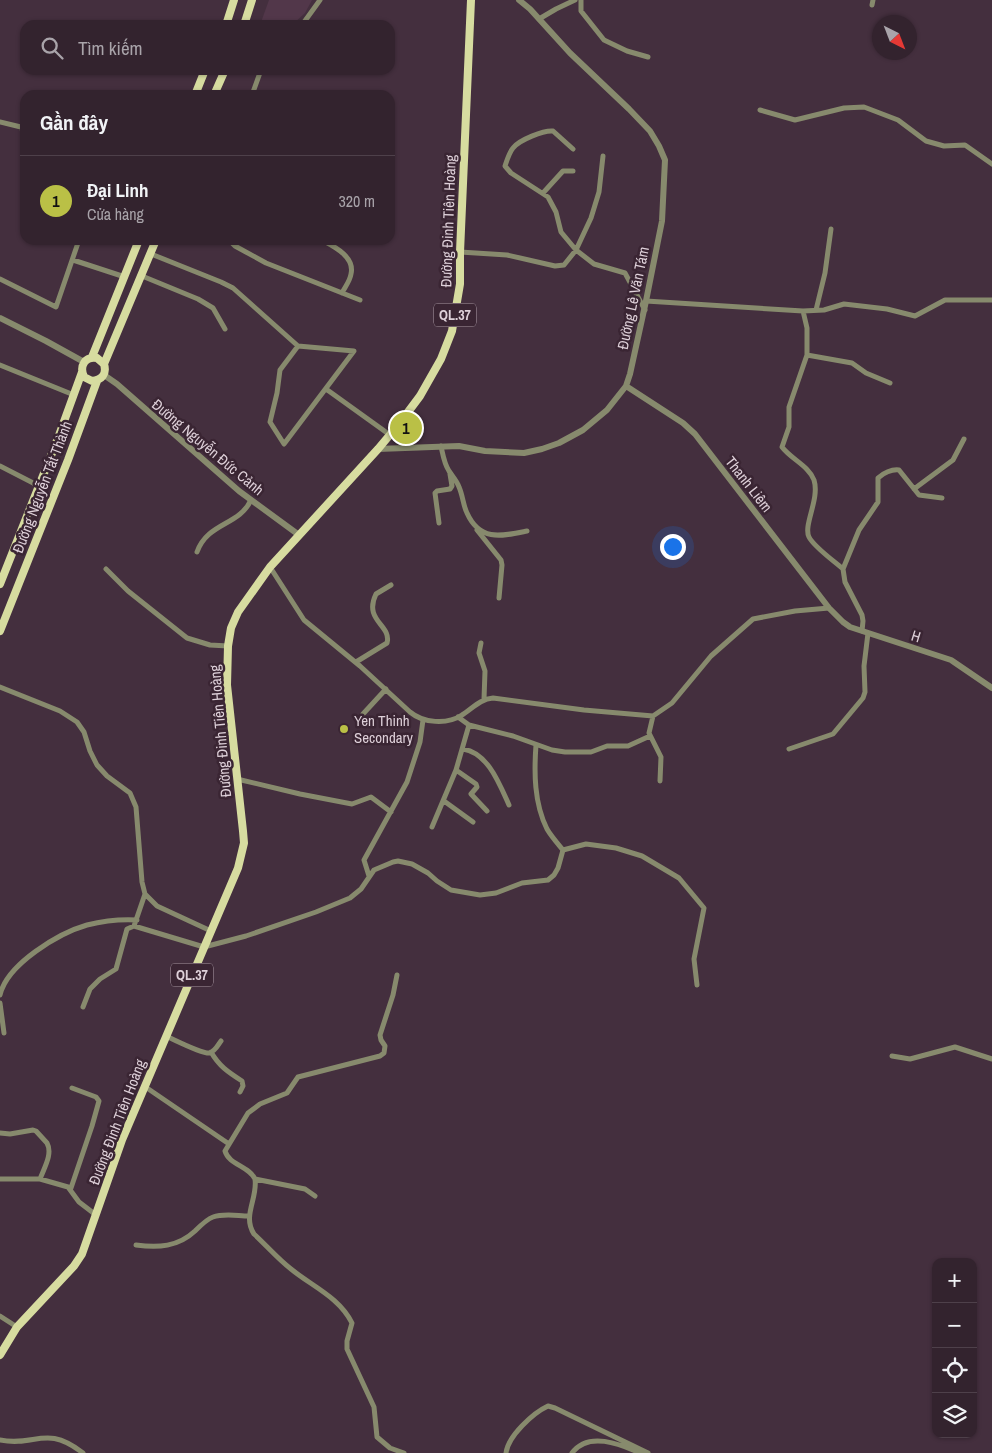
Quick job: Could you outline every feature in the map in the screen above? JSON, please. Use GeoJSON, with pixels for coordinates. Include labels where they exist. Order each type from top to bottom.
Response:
{"type":"FeatureCollection","features":[{"type":"Feature","properties":{"kind":"main road"},"geometry":{"type":"LineString","coordinates":[[228,20],[234,0]]}},
{"type":"Feature","properties":{"kind":"main road"},"geometry":{"type":"LineString","coordinates":[[246,20],[252,0]]}},
{"type":"Feature","properties":{"kind":"main road","name":"Đường Đinh Tiên Hoàng"},"geometry":{"type":"LineString","coordinates":[[0,1356],[17,1327],[79,1259],[122,1140],[238,868],[244,842],[227,685],[228,646],[231,628],[238,612],[270,567],[390,435],[420,396],[448,343],[457,307],[460,284],[471,0]]}},
{"type":"Feature","properties":{"kind":"main road"},"geometry":{"type":"LineString","coordinates":[[197,90],[203,75]]}},
{"type":"Feature","properties":{"kind":"main road"},"geometry":{"type":"LineString","coordinates":[[216,90],[223,75]]}},
{"type":"Feature","properties":{"kind":"main road"},"geometry":{"type":"LineString","coordinates":[[92,357],[101,360],[106,369],[104,375],[97,381],[88,380],[82,372],[84,362],[92,357],[137,245]]}},
{"type":"Feature","properties":{"kind":"main road"},"geometry":{"type":"LineString","coordinates":[[104,364],[154,245]]}},
{"type":"Feature","properties":{"kind":"main road","name":"Đường Nguyễn Tất Thành"},"geometry":{"type":"LineString","coordinates":[[0,584],[82,372]]}},
{"type":"Feature","properties":{"kind":"main road","name":"Đường Nguyễn Tất Thành"},"geometry":{"type":"LineString","coordinates":[[0,631],[68,460],[97,381]]}},
{"type":"Feature","properties":{"kind":"main road"},"geometry":{"type":"LineString","coordinates":[[0,605],[9,608]]}},
{"type":"Feature","properties":{"kind":"street"},"geometry":{"type":"LineString","coordinates":[[306,20],[320,0]]}},
{"type":"Feature","properties":{"kind":"street","name":"Đường Lê Văn Tám"},"geometry":{"type":"LineString","coordinates":[[378,449],[459,446],[486,451],[524,453],[542,449],[559,443],[583,430],[607,410],[626,386],[646,302],[662,221],[665,160],[650,131],[629,108],[570,54],[519,0]]}},
{"type":"Feature","properties":{"kind":"street"},"geometry":{"type":"LineString","coordinates":[[539,19],[575,0]]}},
{"type":"Feature","properties":{"kind":"street"},"geometry":{"type":"LineString","coordinates":[[581,0],[581,11],[604,40],[627,51],[648,57]]}},
{"type":"Feature","properties":{"kind":"street"},"geometry":{"type":"LineString","coordinates":[[254,90],[259,75]]}},
{"type":"Feature","properties":{"kind":"street"},"geometry":{"type":"LineString","coordinates":[[760,110],[795,120],[844,108],[864,107],[898,120],[926,141],[944,146],[965,145],[992,164]]}},
{"type":"Feature","properties":{"kind":"street"},"geometry":{"type":"LineString","coordinates":[[0,122],[20,127]]}},
{"type":"Feature","properties":{"kind":"street"},"geometry":{"type":"LineString","coordinates":[[573,149],[551,130],[517,144],[512,148],[505,166],[511,173],[542,192],[554,206],[561,232],[576,250],[594,264],[625,273],[644,310]]}},
{"type":"Feature","properties":{"kind":"street"},"geometry":{"type":"LineString","coordinates":[[460,252],[507,255],[558,266],[569,260],[576,250],[596,202],[603,156]]}},
{"type":"Feature","properties":{"kind":"street"},"geometry":{"type":"LineString","coordinates":[[542,192],[561,173],[566,170],[572,171]]}},
{"type":"Feature","properties":{"kind":"street"},"geometry":{"type":"LineString","coordinates":[[816,310],[825,273],[831,229]]}},
{"type":"Feature","properties":{"kind":"street"},"geometry":{"type":"LineString","coordinates":[[0,279],[56,307],[78,245]]}},
{"type":"Feature","properties":{"kind":"street"},"geometry":{"type":"LineString","coordinates":[[234,245],[266,262],[360,300]]}},
{"type":"Feature","properties":{"kind":"street"},"geometry":{"type":"LineString","coordinates":[[330,245],[350,261],[351,275],[342,293]]}},
{"type":"Feature","properties":{"kind":"street"},"geometry":{"type":"LineString","coordinates":[[151,254],[233,288],[298,346],[354,351],[284,444],[270,422],[280,370],[298,346]]}},
{"type":"Feature","properties":{"kind":"street"},"geometry":{"type":"LineString","coordinates":[[73,260],[125,277]]}},
{"type":"Feature","properties":{"kind":"street"},"geometry":{"type":"LineString","coordinates":[[142,276],[198,299],[213,308],[225,329]]}},
{"type":"Feature","properties":{"kind":"street"},"geometry":{"type":"LineString","coordinates":[[646,302],[803,311],[824,310],[844,304],[887,309],[915,316],[945,300],[992,300]]}},
{"type":"Feature","properties":{"kind":"street"},"geometry":{"type":"LineString","coordinates":[[803,311],[807,328],[807,356],[789,407],[789,427],[782,447],[809,473],[814,481],[816,496],[808,532],[810,539],[843,569]]}},
{"type":"Feature","properties":{"kind":"street"},"geometry":{"type":"LineString","coordinates":[[0,318],[84,362]]}},
{"type":"Feature","properties":{"kind":"street"},"geometry":{"type":"LineString","coordinates":[[807,356],[852,363],[866,373],[890,383]]}},
{"type":"Feature","properties":{"kind":"street"},"geometry":{"type":"LineString","coordinates":[[0,365],[74,395]]}},
{"type":"Feature","properties":{"kind":"street","name":"Đường Nguyễn Đức Cảnh"},"geometry":{"type":"LineString","coordinates":[[104,375],[117,384],[251,500],[299,535]]}},
{"type":"Feature","properties":{"kind":"street","name":"Thanh Liêm"},"geometry":{"type":"LineString","coordinates":[[626,386],[683,423],[695,434],[836,616]]}},
{"type":"Feature","properties":{"kind":"street"},"geometry":{"type":"LineString","coordinates":[[326,389],[390,435]]}},
{"type":"Feature","properties":{"kind":"street"},"geometry":{"type":"LineString","coordinates":[[914,489],[954,460],[964,439]]}},
{"type":"Feature","properties":{"kind":"street"},"geometry":{"type":"LineString","coordinates":[[441,446],[445,464],[458,485],[467,515],[501,560],[499,598]]}},
{"type":"Feature","properties":{"kind":"street"},"geometry":{"type":"LineString","coordinates":[[0,466],[39,486]]}},
{"type":"Feature","properties":{"kind":"street"},"geometry":{"type":"LineString","coordinates":[[789,749],[833,734],[863,698],[865,692],[865,632],[862,615],[845,582],[843,569],[860,530],[878,502],[878,482],[881,475],[893,470],[899,470],[921,496],[942,498]]}},
{"type":"Feature","properties":{"kind":"street"},"geometry":{"type":"LineString","coordinates":[[439,523],[435,493],[450,489],[452,486],[449,472]]}},
{"type":"Feature","properties":{"kind":"street"},"geometry":{"type":"LineString","coordinates":[[197,552],[200,542],[206,535],[240,515],[251,500]]}},
{"type":"Feature","properties":{"kind":"street"},"geometry":{"type":"LineString","coordinates":[[474,525],[483,532],[495,536],[527,531]]}},
{"type":"Feature","properties":{"kind":"street"},"geometry":{"type":"LineString","coordinates":[[270,567],[304,620],[356,662],[410,712],[423,720],[448,720],[458,717],[484,699],[493,698],[584,710],[653,716],[672,703],[712,656],[753,620],[777,614],[829,608]]}},
{"type":"Feature","properties":{"kind":"street"},"geometry":{"type":"LineString","coordinates":[[106,569],[128,591],[188,638],[210,645],[228,646]]}},
{"type":"Feature","properties":{"kind":"street"},"geometry":{"type":"LineString","coordinates":[[356,662],[387,643],[386,632],[374,618],[373,603],[376,594],[392,586]]}},
{"type":"Feature","properties":{"kind":"street","name":"H"},"geometry":{"type":"LineString","coordinates":[[836,616],[850,627],[951,660],[991,684]]}},
{"type":"Feature","properties":{"kind":"street"},"geometry":{"type":"LineString","coordinates":[[481,643],[479,653],[485,671],[484,699]]}},
{"type":"Feature","properties":{"kind":"street"},"geometry":{"type":"LineString","coordinates":[[0,687],[60,711],[77,722],[84,732],[97,765],[107,776],[130,792],[136,807],[142,882],[145,894],[157,906],[211,931]]}},
{"type":"Feature","properties":{"kind":"street"},"geometry":{"type":"LineString","coordinates":[[363,714],[386,689]]}},
{"type":"Feature","properties":{"kind":"street"},"geometry":{"type":"LineString","coordinates":[[653,716],[650,736],[661,757],[660,781]]}},
{"type":"Feature","properties":{"kind":"street"},"geometry":{"type":"LineString","coordinates":[[458,717],[468,725],[513,736],[552,750],[580,753],[591,752],[608,746],[628,746],[650,736]]}},
{"type":"Feature","properties":{"kind":"street"},"geometry":{"type":"LineString","coordinates":[[369,876],[364,860],[407,782],[420,742],[423,720]]}},
{"type":"Feature","properties":{"kind":"street"},"geometry":{"type":"LineString","coordinates":[[432,827],[456,770],[468,725]]}},
{"type":"Feature","properties":{"kind":"street"},"geometry":{"type":"LineString","coordinates":[[536,745],[536,785],[542,814],[548,830],[563,850]]}},
{"type":"Feature","properties":{"kind":"street"},"geometry":{"type":"LineString","coordinates":[[462,750],[477,753],[501,787],[509,804]]}},
{"type":"Feature","properties":{"kind":"street"},"geometry":{"type":"LineString","coordinates":[[456,770],[476,784],[471,794],[487,811]]}},
{"type":"Feature","properties":{"kind":"street"},"geometry":{"type":"LineString","coordinates":[[237,779],[352,804],[371,797],[391,812]]}},
{"type":"Feature","properties":{"kind":"street"},"geometry":{"type":"LineString","coordinates":[[444,801],[473,822]]}},
{"type":"Feature","properties":{"kind":"street"},"geometry":{"type":"LineString","coordinates":[[563,850],[586,844],[616,848],[642,856],[679,878],[704,908],[694,959],[697,985]]}},
{"type":"Feature","properties":{"kind":"street"},"geometry":{"type":"LineString","coordinates":[[84,1007],[90,989],[100,979],[116,969],[127,929],[134,926],[204,947],[246,936],[316,912],[356,894],[364,886],[374,870],[398,861],[404,861],[428,872],[437,881],[451,890],[474,895],[491,894],[522,883],[548,880],[558,868],[563,850]]}},
{"type":"Feature","properties":{"kind":"street"},"geometry":{"type":"LineString","coordinates":[[134,926],[145,894]]}},
{"type":"Feature","properties":{"kind":"street"},"geometry":{"type":"LineString","coordinates":[[0,995],[8,979],[27,958],[70,932],[88,925],[124,919],[136,920]]}},
{"type":"Feature","properties":{"kind":"street"},"geometry":{"type":"LineString","coordinates":[[397,975],[393,995],[380,1035],[380,1040],[385,1046],[384,1053],[380,1056],[298,1077],[287,1093],[252,1108],[228,1144],[225,1152],[228,1158],[248,1170],[255,1179],[256,1191],[249,1216],[254,1234],[290,1269],[328,1295],[343,1308],[348,1316],[352,1324],[347,1341],[347,1349],[374,1407],[378,1437],[390,1448],[404,1453]]}},
{"type":"Feature","properties":{"kind":"street"},"geometry":{"type":"LineString","coordinates":[[0,1003],[4,1033]]}},
{"type":"Feature","properties":{"kind":"street"},"geometry":{"type":"LineString","coordinates":[[166,1036],[184,1045],[211,1052],[217,1063],[225,1071],[242,1081],[243,1086],[240,1092]]}},
{"type":"Feature","properties":{"kind":"street"},"geometry":{"type":"LineString","coordinates":[[211,1052],[221,1041]]}},
{"type":"Feature","properties":{"kind":"street"},"geometry":{"type":"LineString","coordinates":[[892,1056],[910,1059],[955,1047],[992,1059]]}},
{"type":"Feature","properties":{"kind":"street"},"geometry":{"type":"LineString","coordinates":[[144,1086],[228,1144]]}},
{"type":"Feature","properties":{"kind":"street"},"geometry":{"type":"LineString","coordinates":[[71,1188],[99,1101],[96,1097],[72,1088]]}},
{"type":"Feature","properties":{"kind":"street"},"geometry":{"type":"LineString","coordinates":[[0,1133],[10,1134],[33,1130],[49,1145],[48,1155],[40,1179]]}},
{"type":"Feature","properties":{"kind":"street"},"geometry":{"type":"LineString","coordinates":[[0,1179],[40,1179],[71,1188],[79,1202],[96,1215]]}},
{"type":"Feature","properties":{"kind":"street"},"geometry":{"type":"LineString","coordinates":[[255,1179],[305,1189],[314,1196]]}},
{"type":"Feature","properties":{"kind":"street"},"geometry":{"type":"LineString","coordinates":[[136,1244],[149,1247],[166,1246],[178,1243],[188,1237],[211,1217],[220,1215],[249,1216]]}},
{"type":"Feature","properties":{"kind":"street"},"geometry":{"type":"LineString","coordinates":[[0,1316],[17,1327]]}},
{"type":"Feature","properties":{"kind":"street"},"geometry":{"type":"LineString","coordinates":[[506,1453],[511,1439],[516,1433],[540,1410],[548,1406],[648,1453]]}},
{"type":"Feature","properties":{"kind":"street"},"geometry":{"type":"LineString","coordinates":[[0,1440],[55,1438],[74,1446],[83,1453]]}},
{"type":"Feature","properties":{"kind":"street"},"geometry":{"type":"LineString","coordinates":[[572,1453],[581,1444],[588,1441],[599,1441],[640,1453]]}},
{"type":"Feature","properties":{"kind":"shaded area"},"geometry":{"type":"Polygon","coordinates":[[[269,0],[312,0],[305,13],[297,20],[262,20],[269,0]]]}},
{"type":"Feature","properties":{"kind":"place","name":"Đại Linh"},"geometry":{"type":"Point","coordinates":[406,428]}},
{"type":"Feature","properties":{"kind":"place","name":"Yen Thinh Secondary"},"geometry":{"type":"Point","coordinates":[344,729]}}]}
